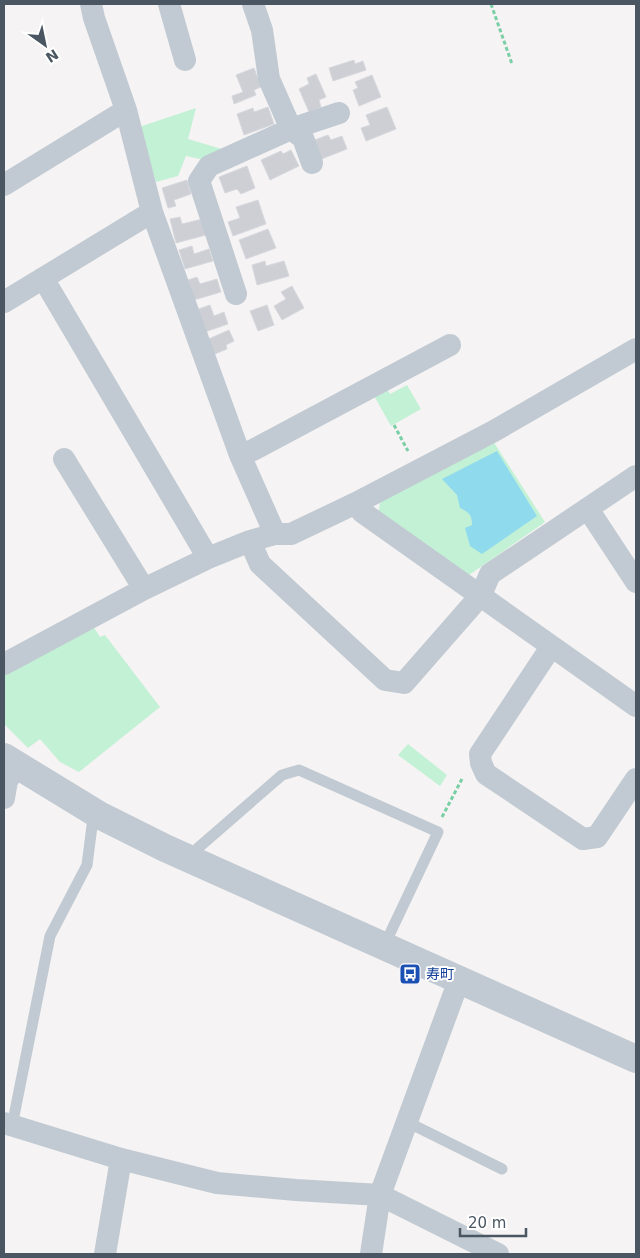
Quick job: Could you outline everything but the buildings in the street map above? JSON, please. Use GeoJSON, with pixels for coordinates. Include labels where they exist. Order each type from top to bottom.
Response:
{"type":"FeatureCollection","features":[{"type":"Feature","properties":{"kind":"street"},"geometry":{"type":"LineString","coordinates":[[92,4],[94,18],[126,110],[152,212],[240,455],[275,534]]}},
{"type":"Feature","properties":{"kind":"street"},"geometry":{"type":"LineString","coordinates":[[169,4],[185,60]]}},
{"type":"Feature","properties":{"kind":"street"},"geometry":{"type":"LineString","coordinates":[[252,4],[262,30],[270,79],[291,129],[303,138],[312,163]]}},
{"type":"Feature","properties":{"kind":"street"},"geometry":{"type":"LineString","coordinates":[[4,185],[126,110]]}},
{"type":"Feature","properties":{"kind":"street"},"geometry":{"type":"LineString","coordinates":[[236,294],[199,181],[209,166],[291,129],[339,112]]}},
{"type":"Feature","properties":{"kind":"street"},"geometry":{"type":"LineString","coordinates":[[4,302],[152,212]]}},
{"type":"Feature","properties":{"kind":"street"},"geometry":{"type":"LineString","coordinates":[[42,278],[208,558]]}},
{"type":"Feature","properties":{"kind":"street"},"geometry":{"type":"LineString","coordinates":[[240,455],[253,450],[450,345]]}},
{"type":"Feature","properties":{"kind":"street"},"geometry":{"type":"LineString","coordinates":[[4,664],[144,589],[208,558],[250,541],[275,534],[291,534],[356,503],[494,431],[636,350]]}},
{"type":"Feature","properties":{"kind":"street"},"geometry":{"type":"LineString","coordinates":[[64,459],[144,589]]}},
{"type":"Feature","properties":{"kind":"street"},"geometry":{"type":"LineString","coordinates":[[250,541],[260,564],[385,680],[404,682],[481,595],[490,574],[636,476]]}},
{"type":"Feature","properties":{"kind":"street"},"geometry":{"type":"LineString","coordinates":[[356,503],[362,512],[636,706]]}},
{"type":"Feature","properties":{"kind":"street"},"geometry":{"type":"LineString","coordinates":[[588,508],[636,582]]}},
{"type":"Feature","properties":{"kind":"street"},"geometry":{"type":"LineString","coordinates":[[551,647],[480,754],[481,763],[486,774],[583,839],[597,837],[636,779]]}},
{"type":"Feature","properties":{"kind":"street"},"geometry":{"type":"LineString","coordinates":[[4,798],[10,761],[98,815],[192,860],[636,1059]]}},
{"type":"Feature","properties":{"kind":"street"},"geometry":{"type":"LineString","coordinates":[[371,1254],[380,1195],[459,980]]}},
{"type":"Feature","properties":{"kind":"street"},"geometry":{"type":"LineString","coordinates":[[8,1125],[121,1159],[217,1183],[380,1195],[498,1254]]}},
{"type":"Feature","properties":{"kind":"street"},"geometry":{"type":"LineString","coordinates":[[105,1254],[121,1159]]}},
{"type":"Feature","properties":{"kind":"lane"},"geometry":{"type":"LineString","coordinates":[[192,860],[198,848],[282,776],[299,770],[438,832],[384,946]]}},
{"type":"Feature","properties":{"kind":"lane"},"geometry":{"type":"LineString","coordinates":[[8,1125],[50,936],[87,865],[92,826],[98,815]]}},
{"type":"Feature","properties":{"kind":"lane"},"geometry":{"type":"LineString","coordinates":[[408,1122],[502,1169]]}},
{"type":"Feature","properties":{"kind":"path"},"geometry":{"type":"LineString","coordinates":[[491,4],[512,64]]}},
{"type":"Feature","properties":{"kind":"path"},"geometry":{"type":"LineString","coordinates":[[394,425],[419,470]]}},
{"type":"Feature","properties":{"kind":"path"},"geometry":{"type":"LineString","coordinates":[[438,832],[443,812],[468,769],[481,763]]}},
{"type":"Feature","properties":{"kind":"green space"},"geometry":{"type":"Polygon","coordinates":[[[196,108],[188,139],[222,149],[200,159],[186,156],[178,176],[156,182],[139,127],[196,108]]]}},
{"type":"Feature","properties":{"kind":"green space"},"geometry":{"type":"Polygon","coordinates":[[[407,385],[421,409],[391,426],[373,394],[386,387],[390,394],[407,385]]]}},
{"type":"Feature","properties":{"kind":"green space"},"geometry":{"type":"Polygon","coordinates":[[[493,441],[545,522],[469,575],[378,516],[380,502],[493,441]]]}},
{"type":"Feature","properties":{"kind":"green space"},"geometry":{"type":"Polygon","coordinates":[[[93,626],[100,637],[105,635],[160,707],[79,772],[60,762],[40,739],[28,748],[4,724],[4,672],[93,626]]]}},
{"type":"Feature","properties":{"kind":"green space"},"geometry":{"type":"Polygon","coordinates":[[[408,744],[447,775],[440,786],[398,755],[408,744]]]}},
{"type":"Feature","properties":{"kind":"water"},"geometry":{"type":"Polygon","coordinates":[[[497,451],[537,516],[482,554],[470,546],[465,528],[472,525],[471,516],[460,508],[457,495],[442,479],[497,451]]]}},
{"type":"Feature","properties":{"kind":"place","name":"寿町"},"geometry":{"type":"Point","coordinates":[410,974]}}]}
